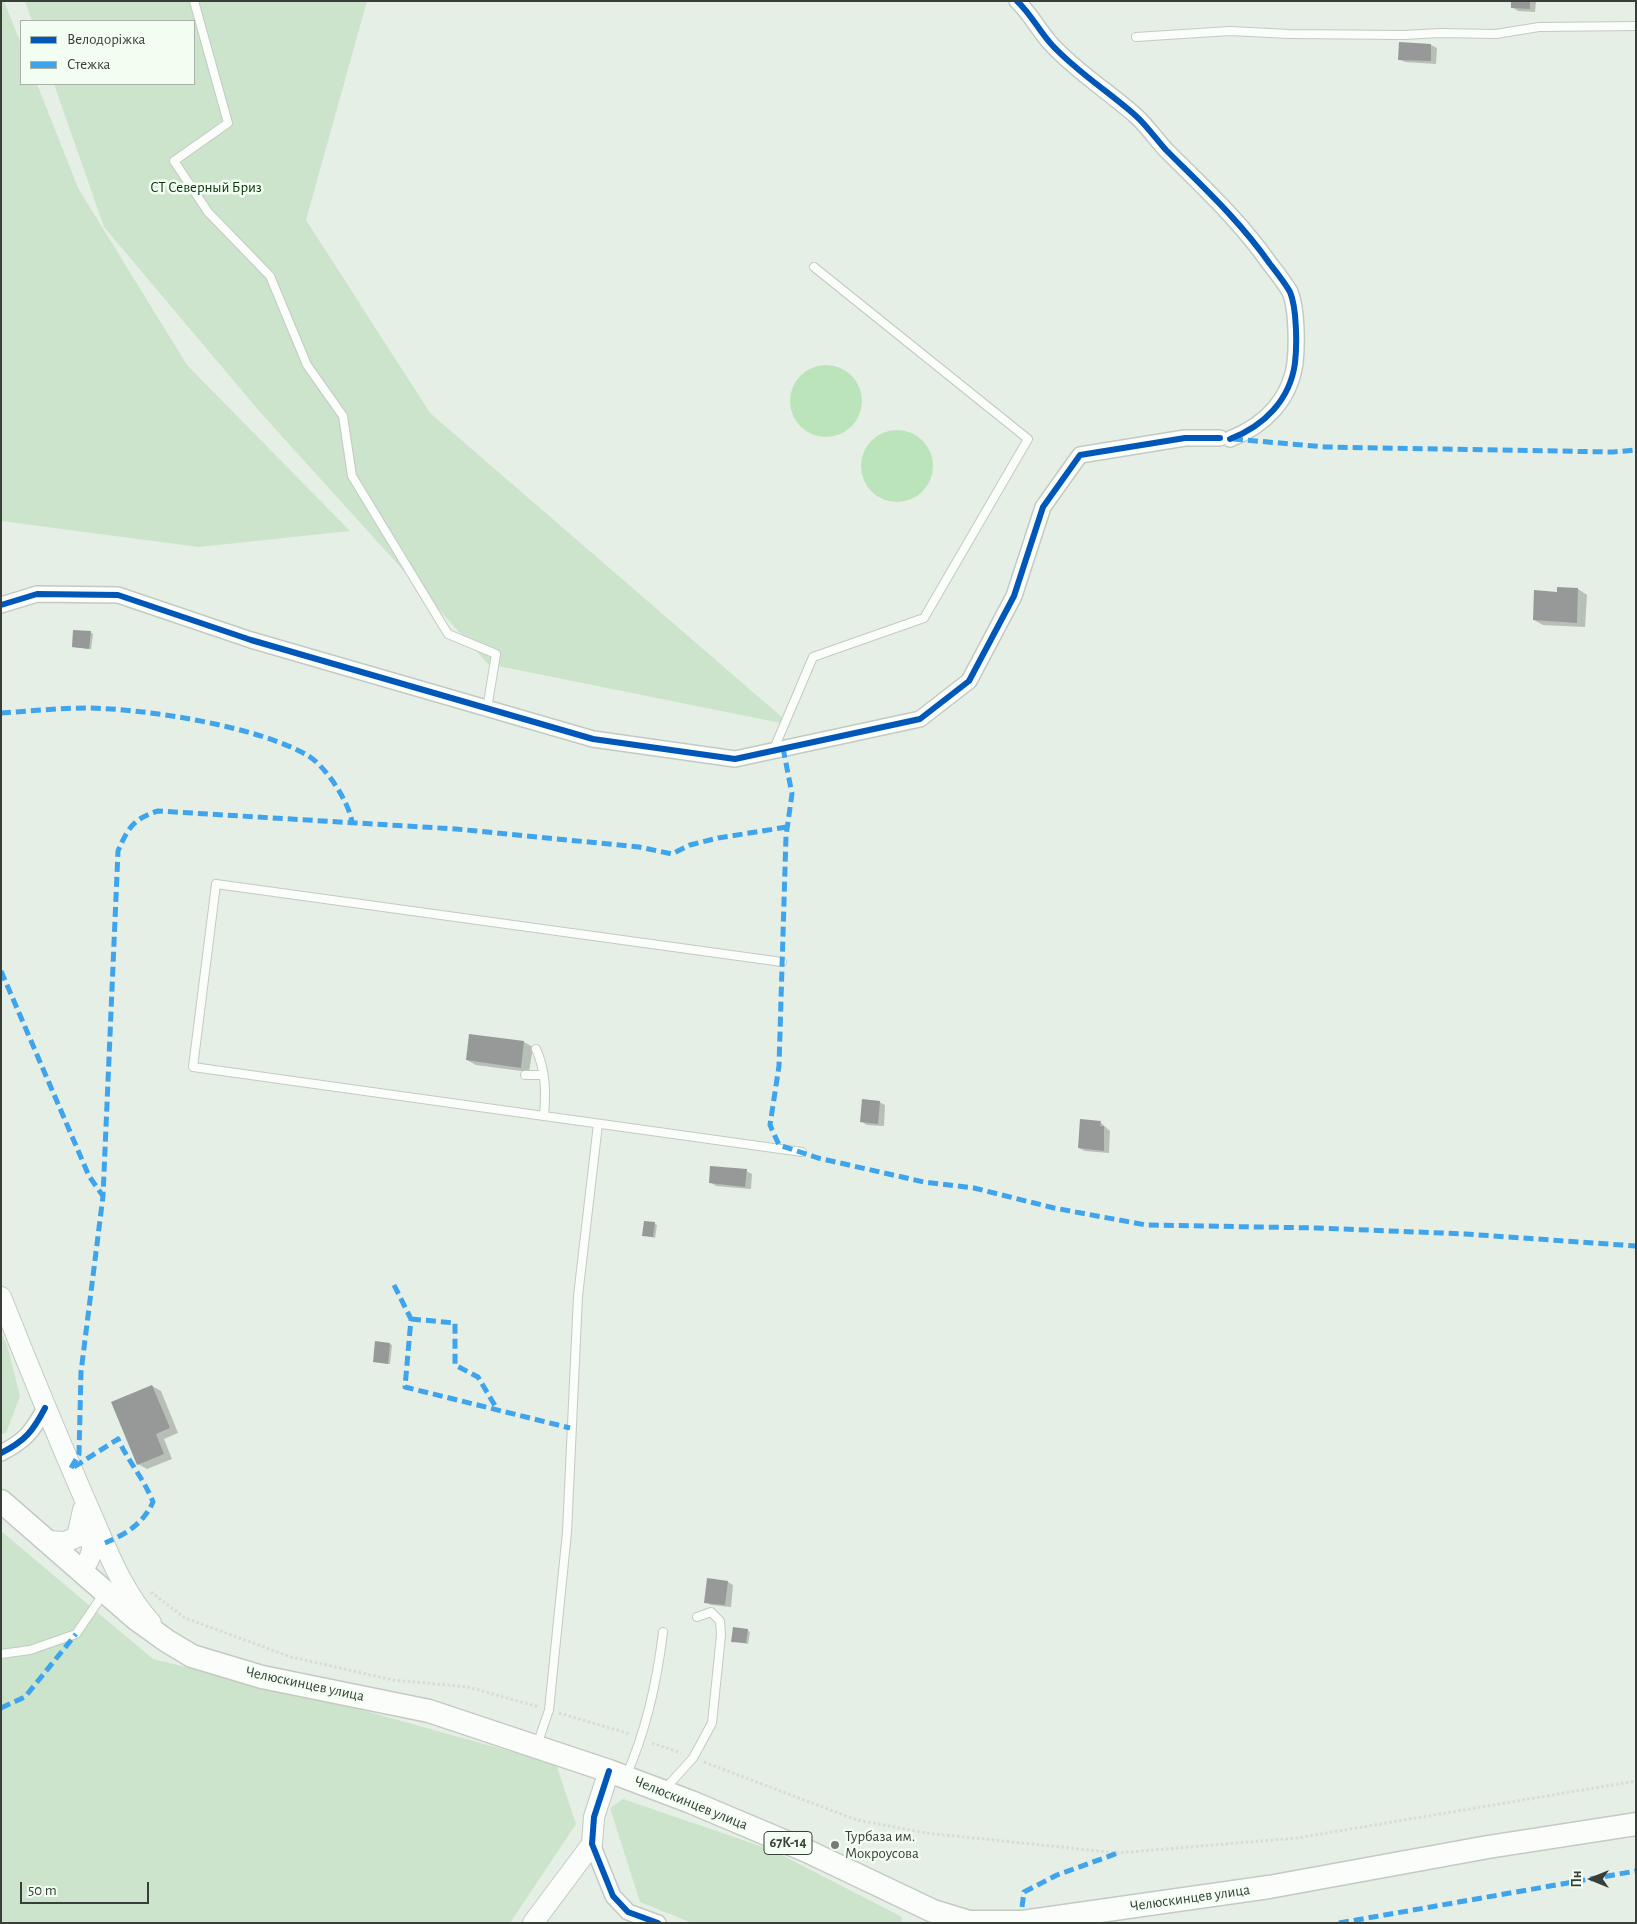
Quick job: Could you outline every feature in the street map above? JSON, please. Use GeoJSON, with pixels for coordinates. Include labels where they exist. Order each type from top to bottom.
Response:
{"type":"FeatureCollection","features":[{"type":"Feature","properties":{"kind":"main road"},"geometry":{"type":"LineString","coordinates":[[1,1297],[45,1408],[84,1496],[113,1585]]}},
{"type":"Feature","properties":{"kind":"main road"},"geometry":{"type":"LineString","coordinates":[[46,1541],[65,1542],[78,1536],[83,1519],[84,1496]]}},
{"type":"Feature","properties":{"kind":"main road"},"geometry":{"type":"LineString","coordinates":[[81,1572],[89,1561],[94,1549],[84,1496]]}},
{"type":"Feature","properties":{"kind":"main road","name":"Челюскинцев улица"},"geometry":{"type":"LineString","coordinates":[[1,1501],[81,1572],[113,1585],[167,1641],[192,1656],[262,1677],[429,1711],[617,1774],[807,1851],[933,1911],[969,1922],[1023,1922],[1269,1887],[1488,1847],[1636,1824]]}},
{"type":"Feature","properties":{"kind":"main road"},"geometry":{"type":"LineString","coordinates":[[533,1923],[592,1844],[594,1817],[617,1774]]}},
{"type":"Feature","properties":{"kind":"street"},"geometry":{"type":"LineString","coordinates":[[1,605],[37,594],[118,595],[251,640],[593,739],[735,758],[920,719],[969,681],[1014,596],[1043,507],[1080,455],[1185,438],[1225,439],[1253,428],[1272,412],[1285,397],[1293,381],[1296,354],[1293,307],[1290,292],[1261,251],[1205,186],[1165,149],[1137,117],[1052,45],[1030,13],[1017,1]]}},
{"type":"Feature","properties":{"kind":"street"},"geometry":{"type":"LineString","coordinates":[[1,1453],[20,1443],[34,1428],[45,1408]]}},
{"type":"Feature","properties":{"kind":"street"},"geometry":{"type":"LineString","coordinates":[[592,1844],[613,1896],[628,1917],[658,1923]]}},
{"type":"Feature","properties":{"kind":"lane"},"geometry":{"type":"LineString","coordinates":[[194,1],[228,123],[174,161],[208,212],[270,276],[307,365],[343,416],[352,476],[448,634],[496,654],[487,709]]}},
{"type":"Feature","properties":{"kind":"lane"},"geometry":{"type":"LineString","coordinates":[[1136,37],[1230,30],[1289,34],[1404,35],[1440,33],[1496,34],[1539,27],[1636,26]]}},
{"type":"Feature","properties":{"kind":"lane"},"geometry":{"type":"LineString","coordinates":[[773,751],[813,657],[924,618],[1028,439],[814,266]]}},
{"type":"Feature","properties":{"kind":"lane"},"geometry":{"type":"LineString","coordinates":[[782,962],[216,884],[193,1067],[802,1152]]}},
{"type":"Feature","properties":{"kind":"lane"},"geometry":{"type":"LineString","coordinates":[[536,1049],[546,1089],[544,1116]]}},
{"type":"Feature","properties":{"kind":"lane"},"geometry":{"type":"LineString","coordinates":[[525,1075],[543,1075]]}},
{"type":"Feature","properties":{"kind":"lane"},"geometry":{"type":"LineString","coordinates":[[537,1747],[549,1710],[567,1532],[578,1296],[598,1124]]}},
{"type":"Feature","properties":{"kind":"lane"},"geometry":{"type":"LineString","coordinates":[[1,1654],[30,1650],[76,1634],[113,1585]]}},
{"type":"Feature","properties":{"kind":"lane"},"geometry":{"type":"LineString","coordinates":[[662,1791],[693,1758],[712,1723],[721,1635],[720,1621],[711,1612],[697,1617]]}},
{"type":"Feature","properties":{"kind":"lane"},"geometry":{"type":"LineString","coordinates":[[617,1774],[641,1738],[657,1681],[663,1632]]}},
{"type":"Feature","properties":{"kind":"path"},"geometry":{"type":"LineString","coordinates":[[113,1585],[150,1591],[185,1618],[290,1657],[393,1680],[468,1688],[549,1710],[641,1738],[857,1820],[926,1833],[1118,1853],[1297,1838],[1636,1781]]}},
{"type":"Feature","properties":{"kind":"green space"},"geometry":{"type":"Polygon","coordinates":[[[1,1],[4,1],[20,41],[20,85],[37,85],[78,188],[187,365],[350,531],[199,547],[1,521],[1,1]]]}},
{"type":"Feature","properties":{"kind":"green space","name":"СТ Северный Бриз"},"geometry":{"type":"Polygon","coordinates":[[[25,1],[367,1],[306,220],[430,413],[791,725],[488,664],[260,412],[104,227],[54,85],[195,85],[195,20],[32,20],[25,1]]]}},
{"type":"Feature","properties":{"kind":"green space"},"geometry":{"type":"Polygon","coordinates":[[[1,1332],[7,1345],[20,1396],[6,1433],[1,1434],[1,1332]]]}},
{"type":"Feature","properties":{"kind":"green space"},"geometry":{"type":"Polygon","coordinates":[[[1,1531],[153,1659],[369,1712],[556,1764],[576,1824],[510,1923],[1,1923],[1,1531]]]}},
{"type":"Feature","properties":{"kind":"green space"},"geometry":{"type":"Polygon","coordinates":[[[623,1799],[772,1850],[902,1917],[901,1923],[692,1923],[640,1902],[610,1808],[623,1799]]]}},
{"type":"Feature","properties":{"kind":"shaded area"},"geometry":{"type":"Polygon","coordinates":[[[826,365],[846,371],[856,381],[862,401],[856,421],[846,431],[826,437],[806,431],[796,421],[790,401],[796,381],[806,371],[826,365]]]}},
{"type":"Feature","properties":{"kind":"shaded area"},"geometry":{"type":"Polygon","coordinates":[[[897,430],[917,436],[927,446],[933,466],[927,486],[917,496],[897,502],[877,496],[867,486],[861,466],[867,446],[877,436],[897,430]]]}},
{"type":"Feature","properties":{"kind":"building"},"geometry":{"type":"Polygon","coordinates":[[[1511,1],[1530,1],[1530,9],[1511,8],[1511,1]]]}},
{"type":"Feature","properties":{"kind":"building"},"geometry":{"type":"Polygon","coordinates":[[[1399,42],[1431,44],[1431,61],[1398,60],[1399,42]]]}},
{"type":"Feature","properties":{"kind":"building"},"geometry":{"type":"Polygon","coordinates":[[[1557,587],[1578,588],[1577,623],[1533,620],[1534,590],[1557,592],[1557,587]]]}},
{"type":"Feature","properties":{"kind":"building"},"geometry":{"type":"Polygon","coordinates":[[[73,630],[91,631],[89,649],[72,647],[73,630]]]}},
{"type":"Feature","properties":{"kind":"building"},"geometry":{"type":"Polygon","coordinates":[[[469,1034],[524,1041],[521,1068],[466,1060],[469,1034]]]}},
{"type":"Feature","properties":{"kind":"building"},"geometry":{"type":"Polygon","coordinates":[[[862,1099],[880,1101],[878,1124],[860,1122],[862,1099]]]}},
{"type":"Feature","properties":{"kind":"building"},"geometry":{"type":"Polygon","coordinates":[[[1080,1119],[1101,1121],[1100,1126],[1104,1126],[1104,1151],[1078,1148],[1080,1119]]]}},
{"type":"Feature","properties":{"kind":"building"},"geometry":{"type":"Polygon","coordinates":[[[710,1166],[747,1169],[745,1187],[709,1183],[710,1166]]]}},
{"type":"Feature","properties":{"kind":"building"},"geometry":{"type":"Polygon","coordinates":[[[644,1221],[655,1222],[653,1237],[642,1236],[644,1221]]]}},
{"type":"Feature","properties":{"kind":"building"},"geometry":{"type":"Polygon","coordinates":[[[375,1341],[390,1343],[388,1364],[373,1362],[375,1341]]]}},
{"type":"Feature","properties":{"kind":"building"},"geometry":{"type":"Polygon","coordinates":[[[152,1385],[170,1428],[156,1434],[164,1454],[137,1465],[111,1402],[152,1385]]]}},
{"type":"Feature","properties":{"kind":"building"},"geometry":{"type":"Polygon","coordinates":[[[707,1578],[728,1581],[725,1605],[704,1603],[707,1578]]]}},
{"type":"Feature","properties":{"kind":"building"},"geometry":{"type":"Polygon","coordinates":[[[733,1627],[748,1629],[746,1643],[731,1642],[733,1627]]]}},
{"type":"Feature","properties":{"kind":"marked path"},"geometry":{"type":"LineString","coordinates":[[1233,439],[1326,447],[1613,452],[1636,450]]}},
{"type":"Feature","properties":{"kind":"marked path"},"geometry":{"type":"LineString","coordinates":[[1,713],[67,708],[113,709],[201,721],[260,736],[285,745],[314,760],[336,785],[347,805],[352,823]]}},
{"type":"Feature","properties":{"kind":"marked path"},"geometry":{"type":"LineString","coordinates":[[783,748],[792,794],[786,836],[779,1066],[770,1125],[779,1145],[818,1158],[924,1182],[974,1188],[1054,1208],[1146,1225],[1317,1228],[1466,1234],[1636,1246]]}},
{"type":"Feature","properties":{"kind":"marked path"},"geometry":{"type":"LineString","coordinates":[[71,1468],[79,1454],[81,1372],[103,1196],[118,851],[132,825],[143,817],[158,811],[456,829],[639,847],[672,854],[690,845],[718,838],[787,827]]}},
{"type":"Feature","properties":{"kind":"marked path"},"geometry":{"type":"LineString","coordinates":[[1,971],[89,1176],[103,1196]]}},
{"type":"Feature","properties":{"kind":"marked path"},"geometry":{"type":"LineString","coordinates":[[394,1285],[411,1319],[405,1387],[570,1428]]}},
{"type":"Feature","properties":{"kind":"marked path"},"geometry":{"type":"LineString","coordinates":[[411,1319],[455,1323],[455,1365],[478,1377],[497,1409]]}},
{"type":"Feature","properties":{"kind":"marked path"},"geometry":{"type":"LineString","coordinates":[[74,1467],[118,1439],[153,1502],[139,1522],[120,1536],[105,1543]]}},
{"type":"Feature","properties":{"kind":"marked path"},"geometry":{"type":"LineString","coordinates":[[1,1708],[25,1697],[76,1634]]}},
{"type":"Feature","properties":{"kind":"marked path"},"geometry":{"type":"LineString","coordinates":[[1022,1907],[1024,1892],[1057,1875],[1118,1853]]}},
{"type":"Feature","properties":{"kind":"marked path"},"geometry":{"type":"LineString","coordinates":[[1339,1923],[1636,1871]]}},
{"type":"Feature","properties":{"kind":"cycle path"},"geometry":{"type":"LineString","coordinates":[[1017,1],[1027,11],[1047,40],[1082,73],[1136,116],[1166,150],[1221,205],[1258,248],[1290,292],[1295,317],[1296,347],[1295,363],[1288,389],[1264,419],[1254,427],[1230,439]]}},
{"type":"Feature","properties":{"kind":"cycle path"},"geometry":{"type":"LineString","coordinates":[[1,605],[37,594],[118,595],[251,640],[593,739],[735,759],[920,719],[969,681],[1014,596],[1043,507],[1080,455],[1185,438],[1220,438]]}},
{"type":"Feature","properties":{"kind":"cycle path"},"geometry":{"type":"LineString","coordinates":[[1,1453],[28,1435],[45,1408]]}},
{"type":"Feature","properties":{"kind":"cycle path"},"geometry":{"type":"LineString","coordinates":[[609,1771],[594,1817],[592,1844],[613,1896],[628,1912],[658,1923]]}},
{"type":"Feature","properties":{"kind":"place","name":"Турбаза им. Мокроусова"},"geometry":{"type":"Point","coordinates":[835,1845]}}]}
